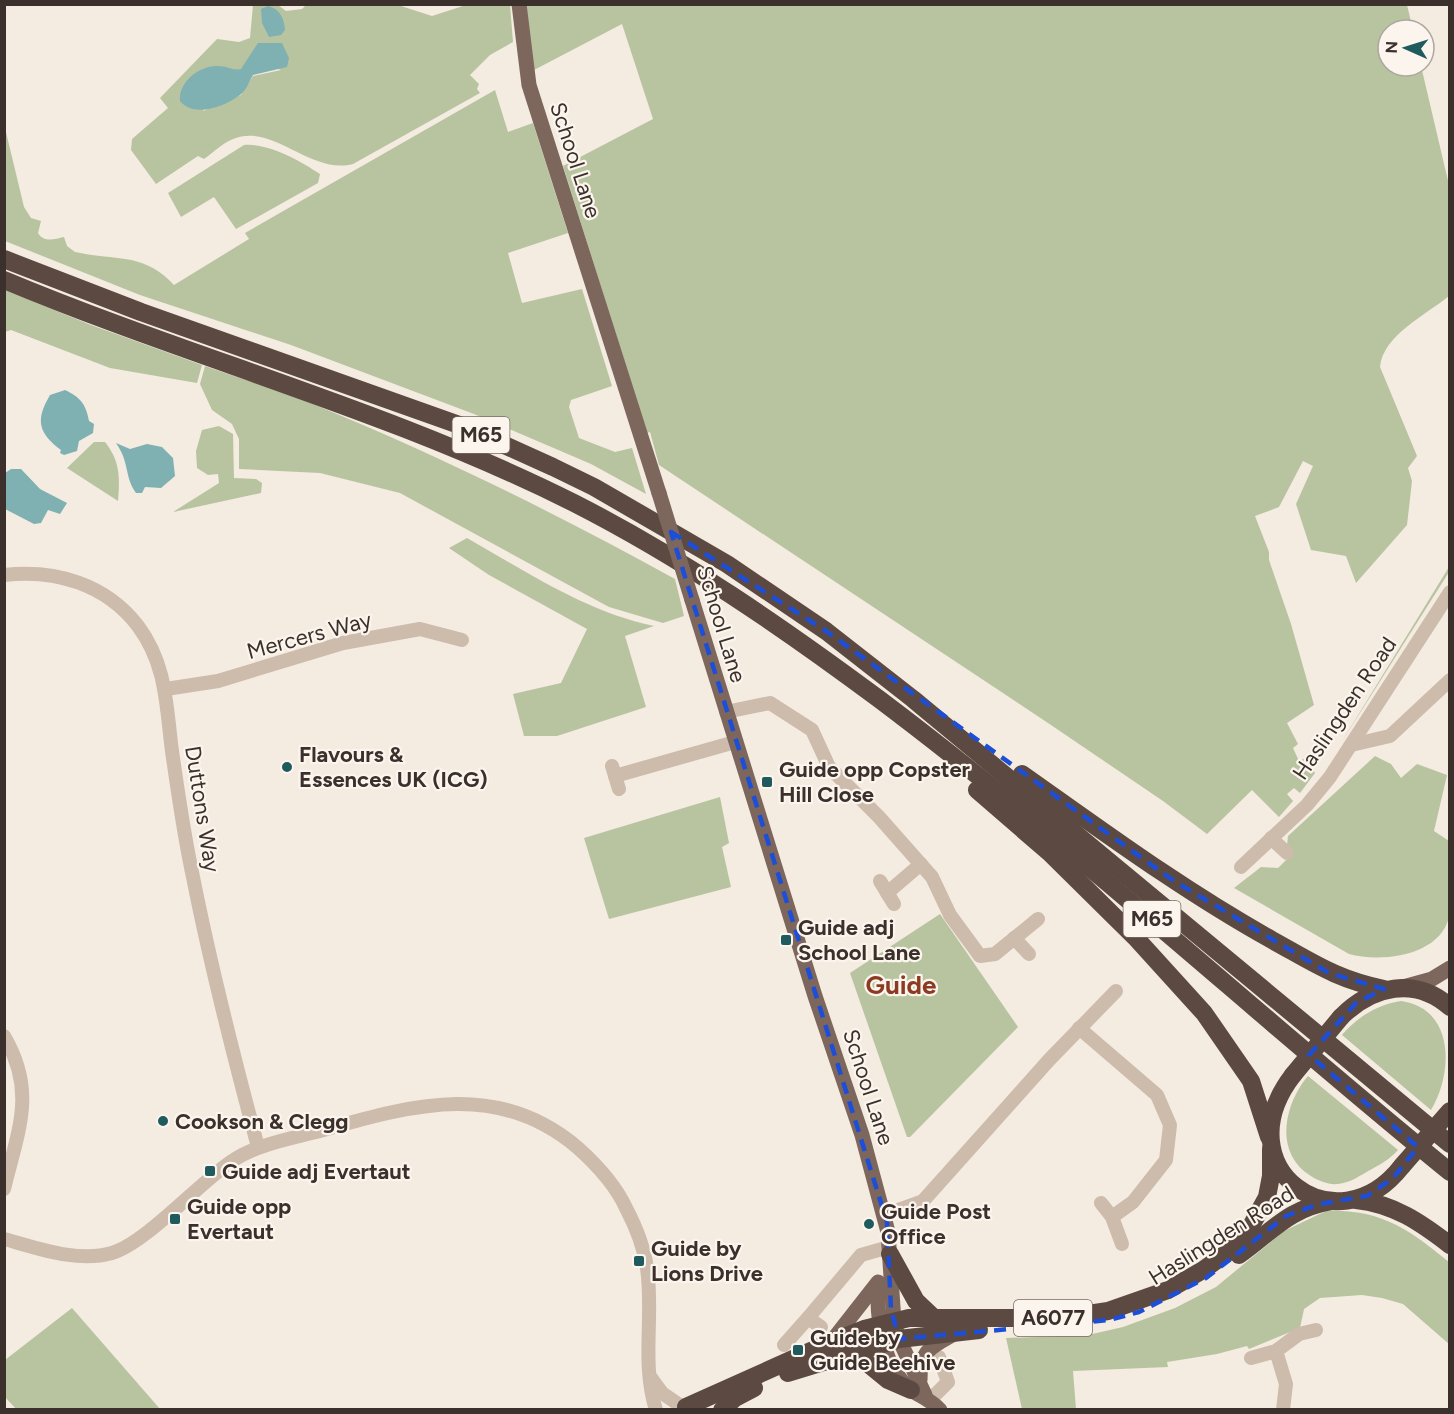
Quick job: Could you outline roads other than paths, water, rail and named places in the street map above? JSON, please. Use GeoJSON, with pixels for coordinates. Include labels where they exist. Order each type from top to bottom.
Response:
{"type":"FeatureCollection","features":[{"type":"Feature","properties":{"kind":"highway","name":"M65"},"geometry":{"type":"LineString","coordinates":[[4,259],[141,312],[462,426],[594,487],[726,564],[826,631],[914,699],[1449,1144]]}},
{"type":"Feature","properties":{"kind":"highway","name":"M65"},"geometry":{"type":"LineString","coordinates":[[4,280],[134,330],[392,423],[565,499],[714,584],[846,675],[1046,829],[1359,1098],[1449,1172]]}},
{"type":"Feature","properties":{"kind":"highway"},"geometry":{"type":"LineString","coordinates":[[846,675],[1051,854],[1135,937],[1197,1004],[1233,1052],[1251,1081],[1280,1168],[1294,1185],[1313,1196],[1339,1201],[1371,1203],[1398,1210],[1416,1219],[1449,1245]]}},
{"type":"Feature","properties":{"kind":"highway"},"geometry":{"type":"LineString","coordinates":[[914,699],[1174,881],[1231,917],[1329,973],[1354,982],[1433,995],[1449,1007]]}},
{"type":"Feature","properties":{"kind":"highway","name":"A6077"},"geometry":{"type":"LineString","coordinates":[[1270,1143],[1275,1104],[1293,1075],[1341,1017],[1364,997],[1392,988]]}},
{"type":"Feature","properties":{"kind":"highway","name":"A6077"},"geometry":{"type":"LineString","coordinates":[[1339,1201],[1375,1192],[1393,1178],[1449,1110]]}},
{"type":"Feature","properties":{"kind":"highway","name":"Haslingden Road"},"geometry":{"type":"LineString","coordinates":[[722,1410],[744,1393],[784,1374],[855,1353],[917,1317],[1062,1318],[1108,1311],[1168,1290],[1203,1270],[1231,1250],[1250,1228],[1267,1197],[1271,1176],[1270,1143]]}},
{"type":"Feature","properties":{"kind":"highway","name":"Haslingden Road"},"geometry":{"type":"LineString","coordinates":[[686,1409],[826,1335],[1056,1326],[1109,1320],[1139,1312],[1206,1278],[1286,1216],[1307,1207],[1339,1201]]}},
{"type":"Feature","properties":{"kind":"highway"},"geometry":{"type":"LineString","coordinates":[[890,1251],[916,1302],[934,1318]]}},
{"type":"Feature","properties":{"kind":"highway"},"geometry":{"type":"LineString","coordinates":[[855,1353],[888,1380],[925,1395]]}},
{"type":"Feature","properties":{"kind":"main road","name":"School Lane"},"geometry":{"type":"LineString","coordinates":[[519,4],[529,85],[659,493],[735,742],[862,1135],[884,1215],[890,1251],[889,1333]]}},
{"type":"Feature","properties":{"kind":"main road"},"geometry":{"type":"LineString","coordinates":[[1392,988],[1432,979],[1449,968]]}},
{"type":"Feature","properties":{"kind":"main road"},"geometry":{"type":"LineString","coordinates":[[826,1335],[878,1284],[890,1251]]}},
{"type":"Feature","properties":{"kind":"main road"},"geometry":{"type":"LineString","coordinates":[[878,1284],[894,1366],[925,1395]]}},
{"type":"Feature","properties":{"kind":"main road"},"geometry":{"type":"LineString","coordinates":[[925,1395],[920,1366],[924,1355],[933,1346],[959,1330]]}},
{"type":"Feature","properties":{"kind":"street","name":"Duttons Way"},"geometry":{"type":"LineString","coordinates":[[4,575],[43,572],[101,592],[137,626],[159,662],[166,689],[172,748],[192,877],[258,1148]]}},
{"type":"Feature","properties":{"kind":"street","name":"Haslingden Road"},"geometry":{"type":"LineString","coordinates":[[1241,867],[1307,805],[1351,745],[1449,592]]}},
{"type":"Feature","properties":{"kind":"street","name":"Mercers Way"},"geometry":{"type":"LineString","coordinates":[[166,689],[218,681],[343,643],[420,629],[462,640]]}},
{"type":"Feature","properties":{"kind":"street"},"geometry":{"type":"LineString","coordinates":[[1351,745],[1390,736],[1449,680]]}},
{"type":"Feature","properties":{"kind":"street"},"geometry":{"type":"LineString","coordinates":[[726,712],[770,703],[805,723],[812,730],[829,767],[932,877],[950,915],[976,953],[984,957],[992,956],[1038,919]]}},
{"type":"Feature","properties":{"kind":"street"},"geometry":{"type":"LineString","coordinates":[[616,777],[735,742]]}},
{"type":"Feature","properties":{"kind":"street"},"geometry":{"type":"LineString","coordinates":[[1271,838],[1287,853]]}},
{"type":"Feature","properties":{"kind":"street"},"geometry":{"type":"LineString","coordinates":[[887,893],[921,864]]}},
{"type":"Feature","properties":{"kind":"street"},"geometry":{"type":"LineString","coordinates":[[1014,938],[1029,954]]}},
{"type":"Feature","properties":{"kind":"street"},"geometry":{"type":"LineString","coordinates":[[884,1215],[923,1201],[1079,1028],[1116,991]]}},
{"type":"Feature","properties":{"kind":"street"},"geometry":{"type":"LineString","coordinates":[[1079,1028],[1157,1095],[1170,1125],[1166,1160],[1133,1202],[1112,1217]]}},
{"type":"Feature","properties":{"kind":"street"},"geometry":{"type":"LineString","coordinates":[[4,1036],[21,1071],[24,1094],[4,1189]]}},
{"type":"Feature","properties":{"kind":"street"},"geometry":{"type":"LineString","coordinates":[[4,1239],[52,1252],[85,1256],[113,1253],[135,1241],[232,1161],[258,1148],[404,1108],[442,1102],[473,1103],[512,1110],[541,1122],[593,1161],[615,1187],[636,1229],[647,1269],[646,1350],[656,1410]]}},
{"type":"Feature","properties":{"kind":"street"},"geometry":{"type":"LineString","coordinates":[[1101,1203],[1112,1217],[1122,1244]]}},
{"type":"Feature","properties":{"kind":"street"},"geometry":{"type":"LineString","coordinates":[[784,1345],[861,1255],[890,1251]]}},
{"type":"Feature","properties":{"kind":"street"},"geometry":{"type":"LineString","coordinates":[[808,1318],[826,1335]]}},
{"type":"Feature","properties":{"kind":"street"},"geometry":{"type":"LineString","coordinates":[[1251,1358],[1276,1351],[1299,1334],[1316,1330]]}},
{"type":"Feature","properties":{"kind":"street"},"geometry":{"type":"LineString","coordinates":[[1276,1351],[1286,1384],[1282,1410]]}},
{"type":"Feature","properties":{"kind":"street"},"geometry":{"type":"LineString","coordinates":[[925,1395],[950,1388],[939,1357]]}},
{"type":"Feature","properties":{"kind":"street"},"geometry":{"type":"LineString","coordinates":[[649,1376],[662,1393],[686,1409]]}},
{"type":"Feature","properties":{"kind":"water"},"geometry":{"type":"Polygon","coordinates":[[[268,6],[276,9],[282,18],[285,30],[281,35],[269,37],[262,23],[261,9],[268,6]]]}},
{"type":"Feature","properties":{"kind":"water"},"geometry":{"type":"Polygon","coordinates":[[[258,43],[282,43],[289,58],[287,67],[253,75],[242,93],[218,107],[193,109],[180,101],[183,87],[192,76],[211,66],[241,69],[258,43]]]}},
{"type":"Feature","properties":{"kind":"water"},"geometry":{"type":"Polygon","coordinates":[[[65,390],[82,402],[89,421],[94,424],[93,433],[79,441],[77,451],[64,455],[43,431],[41,418],[50,395],[65,390]]]}},
{"type":"Feature","properties":{"kind":"water"},"geometry":{"type":"Polygon","coordinates":[[[116,443],[130,449],[147,444],[162,447],[173,458],[175,476],[161,488],[145,487],[142,493],[136,493],[116,443]]]}},
{"type":"Feature","properties":{"kind":"water"},"geometry":{"type":"Polygon","coordinates":[[[11,469],[21,469],[40,489],[67,503],[60,514],[48,510],[41,523],[34,524],[5,509],[5,473],[11,469]]]}},
{"type":"Feature","properties":{"kind":"place","name":"Flavours & Essences UK (ICG)"},"geometry":{"type":"Point","coordinates":[287,767]}},
{"type":"Feature","properties":{"kind":"place","name":"Guide opp Copster Hill Close"},"geometry":{"type":"Point","coordinates":[767,782]}},
{"type":"Feature","properties":{"kind":"place","name":"Guide adj School Lane"},"geometry":{"type":"Point","coordinates":[786,940]}},
{"type":"Feature","properties":{"kind":"place","name":"Cookson & Clegg"},"geometry":{"type":"Point","coordinates":[163,1121]}},
{"type":"Feature","properties":{"kind":"place","name":"Guide adj Evertaut"},"geometry":{"type":"Point","coordinates":[210,1171]}},
{"type":"Feature","properties":{"kind":"place","name":"Guide opp Evertaut"},"geometry":{"type":"Point","coordinates":[175,1219]}},
{"type":"Feature","properties":{"kind":"place","name":"Guide Post Office"},"geometry":{"type":"Point","coordinates":[869,1224]}},
{"type":"Feature","properties":{"kind":"place","name":"Guide by Lions Drive"},"geometry":{"type":"Point","coordinates":[639,1261]}},
{"type":"Feature","properties":{"kind":"place","name":"Guide by Guide Beehive"},"geometry":{"type":"Point","coordinates":[798,1350]}},
{"type":"Feature","properties":{"kind":"district","name":"Guide"},"geometry":{"type":"Point","coordinates":[901,985]}}]}
